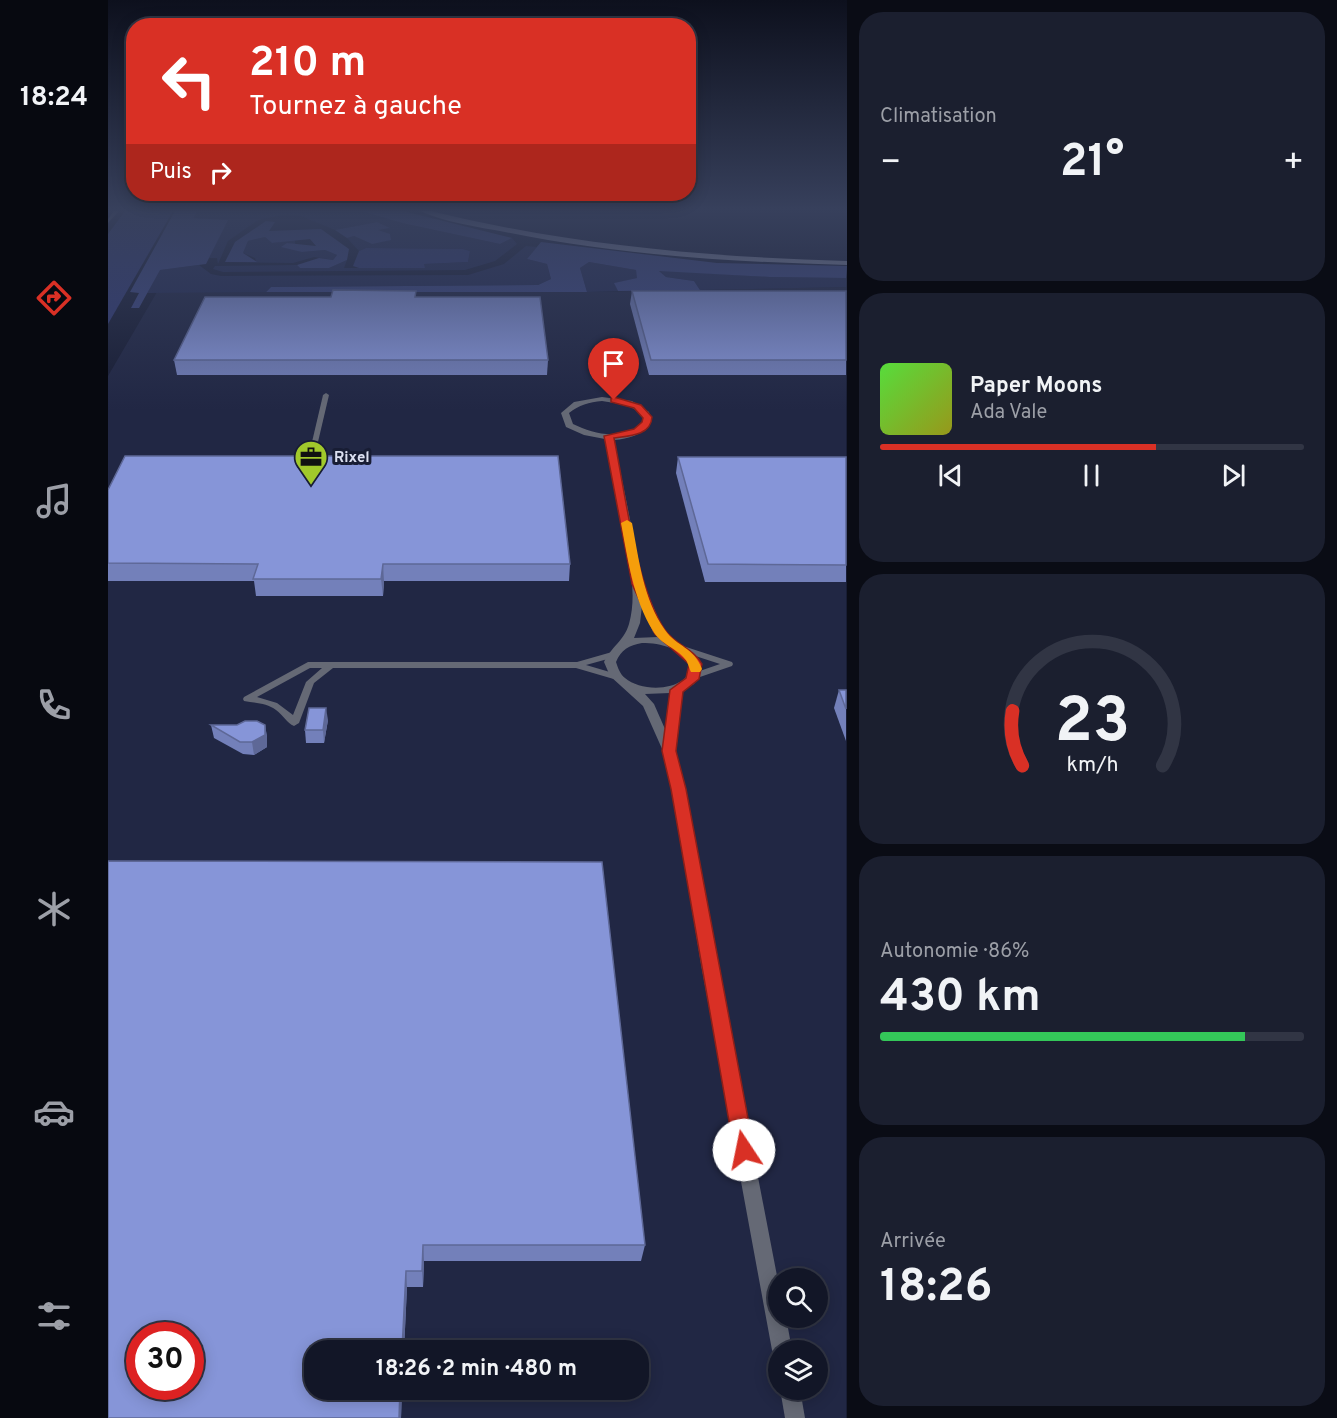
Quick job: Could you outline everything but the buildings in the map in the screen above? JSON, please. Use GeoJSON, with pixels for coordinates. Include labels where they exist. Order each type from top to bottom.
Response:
{"type":"FeatureCollection","features":[{"type":"Feature","properties":{"kind":"street"},"geometry":{"type":"LineString","coordinates":[[602,399],[629,403],[645,412],[648,417],[644,428],[630,434],[609,436],[575,429],[569,424],[566,413],[579,402],[602,399]]}},
{"type":"Feature","properties":{"kind":"street"},"geometry":{"type":"LineString","coordinates":[[609,436],[638,584],[659,632],[670,643]]}},
{"type":"Feature","properties":{"kind":"street"},"geometry":{"type":"LineString","coordinates":[[638,584],[637,620],[634,632],[612,655],[610,665],[617,678],[631,687],[648,704],[669,751],[679,789],[709,964],[781,1340]]}},
{"type":"Feature","properties":{"kind":"street"},"geometry":{"type":"LineString","coordinates":[[625,644],[644,639],[670,643],[683,649],[695,664],[694,676],[676,690],[651,692],[631,687]]}},
{"type":"Feature","properties":{"kind":"street"},"geometry":{"type":"LineString","coordinates":[[669,751],[676,690]]}},
{"type":"Feature","properties":{"kind":"street"},"geometry":{"type":"LineString","coordinates":[[792,1400],[795,1418]]}},
{"type":"Feature","properties":{"kind":"lane"},"geometry":{"type":"LineString","coordinates":[[315,442],[326,394]]}},
{"type":"Feature","properties":{"kind":"lane"},"geometry":{"type":"LineString","coordinates":[[683,649],[729,664],[722,669],[694,676]]}},
{"type":"Feature","properties":{"kind":"lane"},"geometry":{"type":"LineString","coordinates":[[331,665],[310,682],[294,723],[282,708],[266,701],[248,699],[308,665],[331,665],[577,665],[612,655]]}},
{"type":"Feature","properties":{"kind":"lane"},"geometry":{"type":"LineString","coordinates":[[577,665],[617,678]]}},
{"type":"Feature","properties":{"kind":"shaded area"},"geometry":{"type":"Polygon","coordinates":[[[108,277],[135,277],[108,324],[108,277]]]}},
{"type":"Feature","properties":{"kind":"shaded area"},"geometry":{"type":"Polygon","coordinates":[[[138,277],[156,277],[139,308],[131,308],[139,293],[130,292],[138,277]]]}},
{"type":"Feature","properties":{"kind":"shaded area"},"geometry":{"type":"Polygon","coordinates":[[[155,277],[551,277],[551,279],[538,285],[271,287],[266,292],[147,293],[155,277]]]}},
{"type":"Feature","properties":{"kind":"shaded area"},"geometry":{"type":"Polygon","coordinates":[[[551,277],[583,277],[587,292],[266,292],[271,287],[538,285],[551,279],[551,277]]]}},
{"type":"Feature","properties":{"kind":"shaded area"},"geometry":{"type":"Polygon","coordinates":[[[583,277],[638,277],[615,283],[618,291],[587,292],[583,277]]]}},
{"type":"Feature","properties":{"kind":"shaded area"},"geometry":{"type":"Polygon","coordinates":[[[667,277],[846,278],[846,287],[700,290],[694,281],[667,277]]]}},
{"type":"Feature","properties":{"kind":"shaded area"},"geometry":{"type":"Polygon","coordinates":[[[667,277],[694,281],[700,290],[618,291],[614,283],[637,278],[667,277]]]}},
{"type":"Feature","properties":{"kind":"shaded area"},"geometry":{"type":"Polygon","coordinates":[[[783,277],[846,277],[846,278],[783,277]]]}},
{"type":"Feature","properties":{"kind":"shaded area"},"geometry":{"type":"Polygon","coordinates":[[[846,287],[846,1418],[108,1418],[108,376],[157,292],[587,292],[846,287]]]}},
{"type":"Feature","properties":{"kind":"slow traffic"},"geometry":{"type":"LineString","coordinates":[[627,523],[638,584],[659,632],[670,643],[683,649],[691,657],[696,669]]}},
{"type":"Feature","properties":{"kind":"place","name":"Rixel"},"geometry":{"type":"Point","coordinates":[311,486]}},
{"type":"Feature","properties":{"kind":"route"},"geometry":{"type":"LineString","coordinates":[[614,400],[637,406],[648,417],[644,428],[637,432],[623,436],[609,436],[616,462],[638,584],[659,632],[670,643],[683,649],[691,657],[696,668],[690,681],[676,690],[669,751],[679,789],[744,1150]]}}]}
